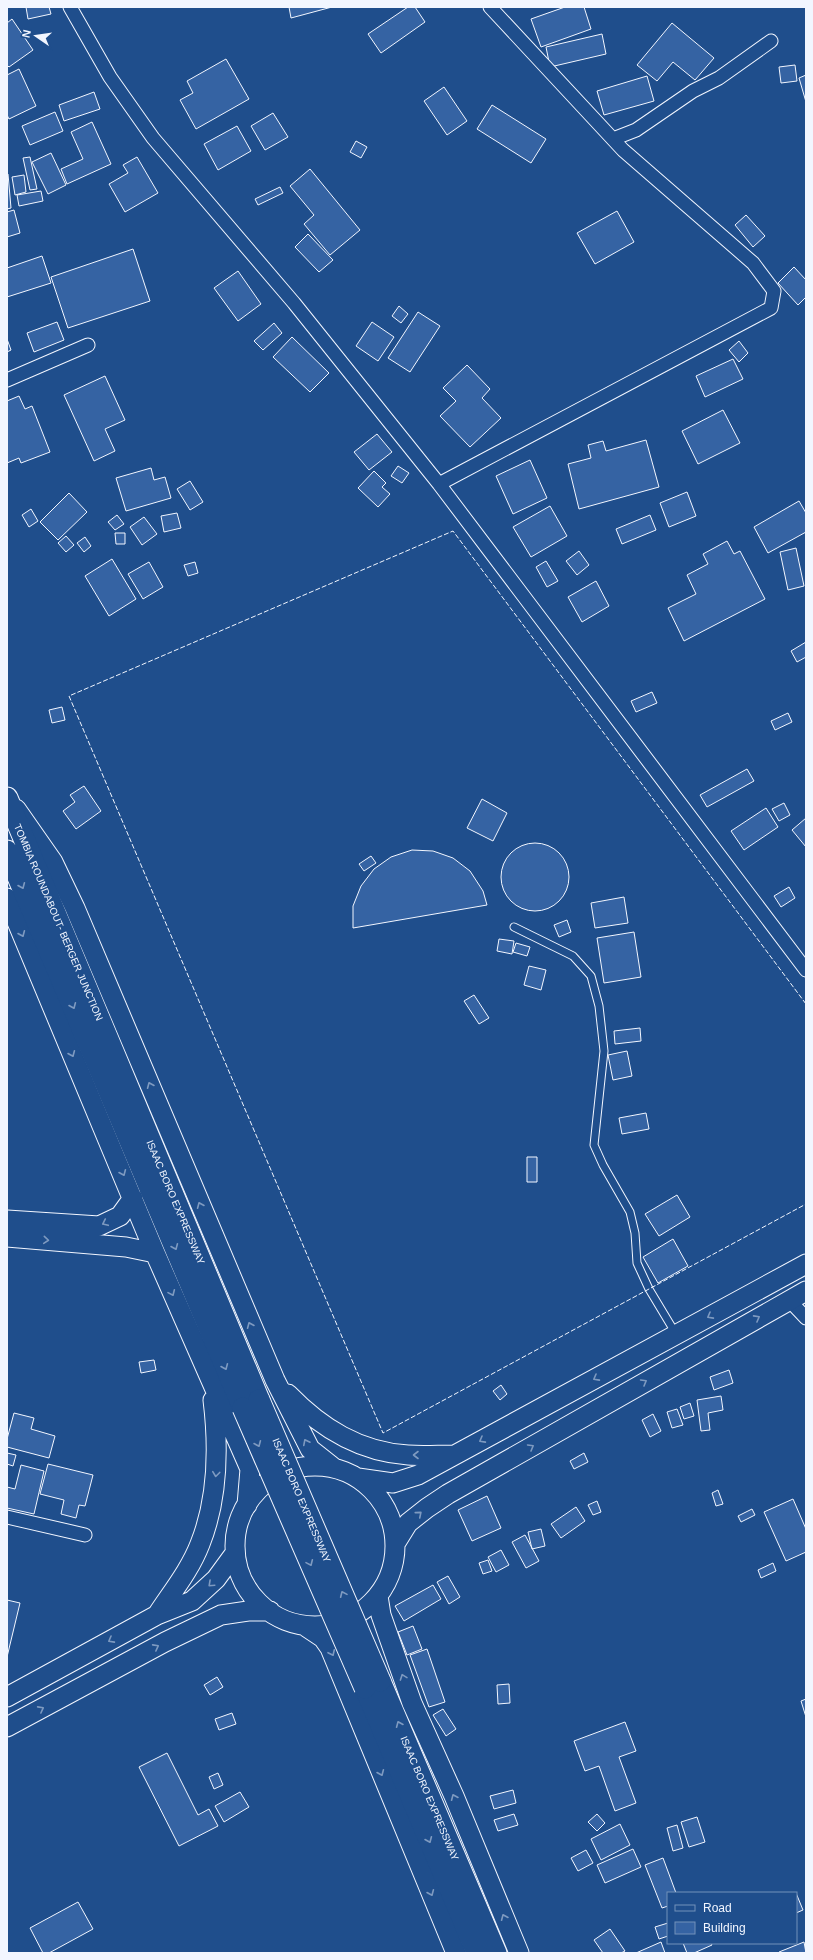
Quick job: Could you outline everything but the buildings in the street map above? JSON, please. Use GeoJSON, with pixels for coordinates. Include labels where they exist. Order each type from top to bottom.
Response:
{"type":"FeatureCollection","features":[{"type":"Feature","properties":{"kind":"main road","name":"TOMBIA ROUNDABOUT- BERGER JUNCTION"},"geometry":{"type":"LineString","coordinates":[[7,798],[103,1051]]}},
{"type":"Feature","properties":{"kind":"main road"},"geometry":{"type":"LineString","coordinates":[[7,798],[38,838],[53,862],[75,908],[256,1340],[275,1380],[310,1450],[334,1468],[358,1478],[393,1484],[418,1475],[806,1264]]}},
{"type":"Feature","properties":{"kind":"main road","name":"TOMBIA ROUNDABOUT- BERGER JUNCTION"},"geometry":{"type":"LineString","coordinates":[[7,851],[103,1051]]}},
{"type":"Feature","properties":{"kind":"main road"},"geometry":{"type":"LineString","coordinates":[[7,898],[133,1198],[154,1253],[250,1469],[247,1505]]}},
{"type":"Feature","properties":{"kind":"main road","name":"ISAAC BORO EXPRESSWAY"},"geometry":{"type":"LineString","coordinates":[[103,1051],[251,1404],[373,1685],[496,1953]]}},
{"type":"Feature","properties":{"kind":"main road"},"geometry":{"type":"LineString","coordinates":[[7,1220],[99,1226],[120,1216],[133,1198]]}},
{"type":"Feature","properties":{"kind":"main road"},"geometry":{"type":"LineString","coordinates":[[7,1237],[126,1247],[154,1253]]}},
{"type":"Feature","properties":{"kind":"main road"},"geometry":{"type":"LineString","coordinates":[[395,1544],[408,1523],[426,1508],[448,1494],[806,1291]]}},
{"type":"Feature","properties":{"kind":"main road"},"geometry":{"type":"LineString","coordinates":[[157,1615],[182,1578],[200,1544],[210,1507],[217,1471],[216,1425],[211,1379]]}},
{"type":"Feature","properties":{"kind":"main road"},"geometry":{"type":"LineString","coordinates":[[275,1380],[306,1412],[327,1429],[351,1440],[380,1451],[408,1455],[455,1455]]}},
{"type":"Feature","properties":{"kind":"main road"},"geometry":{"type":"LineString","coordinates":[[334,1468],[309,1466],[285,1472],[263,1485],[247,1505],[237,1528],[235,1553],[242,1578],[256,1601],[278,1618],[305,1626],[323,1638],[330,1648],[456,1953]]}},
{"type":"Feature","properties":{"kind":"main road"},"geometry":{"type":"LineString","coordinates":[[305,1626],[332,1625],[358,1614],[378,1596],[391,1571],[395,1544],[390,1516],[376,1495],[358,1478]]}},
{"type":"Feature","properties":{"kind":"main road"},"geometry":{"type":"LineString","coordinates":[[7,1697],[157,1615],[192,1601],[216,1579],[235,1553]]}},
{"type":"Feature","properties":{"kind":"main road"},"geometry":{"type":"LineString","coordinates":[[378,1596],[381,1615],[412,1703],[454,1796],[519,1953]]}},
{"type":"Feature","properties":{"kind":"main road"},"geometry":{"type":"LineString","coordinates":[[7,1727],[165,1642],[221,1615],[248,1610],[270,1611]]}},
{"type":"Feature","properties":{"kind":"main road","name":"ISAAC BORO EXPRESSWAY"},"geometry":{"type":"LineString","coordinates":[[373,1685],[477,1953]]}},
{"type":"Feature","properties":{"kind":"street"},"geometry":{"type":"LineString","coordinates":[[70,7],[110,77],[153,138],[294,304],[439,484],[806,970]]}},
{"type":"Feature","properties":{"kind":"street"},"geometry":{"type":"LineString","coordinates":[[439,484],[771,308],[774,292],[753,263],[623,150],[490,7]]}},
{"type":"Feature","properties":{"kind":"street"},"geometry":{"type":"LineString","coordinates":[[613,139],[636,130],[693,91],[719,78],[772,41]]}},
{"type":"Feature","properties":{"kind":"street"},"geometry":{"type":"LineString","coordinates":[[7,380],[88,345]]}},
{"type":"Feature","properties":{"kind":"street"},"geometry":{"type":"LineString","coordinates":[[789,1300],[806,1318]]}},
{"type":"Feature","properties":{"kind":"street"},"geometry":{"type":"LineString","coordinates":[[7,1518],[85,1536]]}},
{"type":"Feature","properties":{"kind":"lane"},"geometry":{"type":"LineString","coordinates":[[514,927],[573,956],[591,976],[599,1006],[604,1051],[594,1145],[603,1165],[630,1212],[635,1233],[636,1263],[649,1289],[676,1334]]}},
{"type":"Feature","properties":{"kind":"fence"},"geometry":{"type":"LineString","coordinates":[[806,1004],[453,531],[69,696],[383,1433],[806,1204]]}}]}
